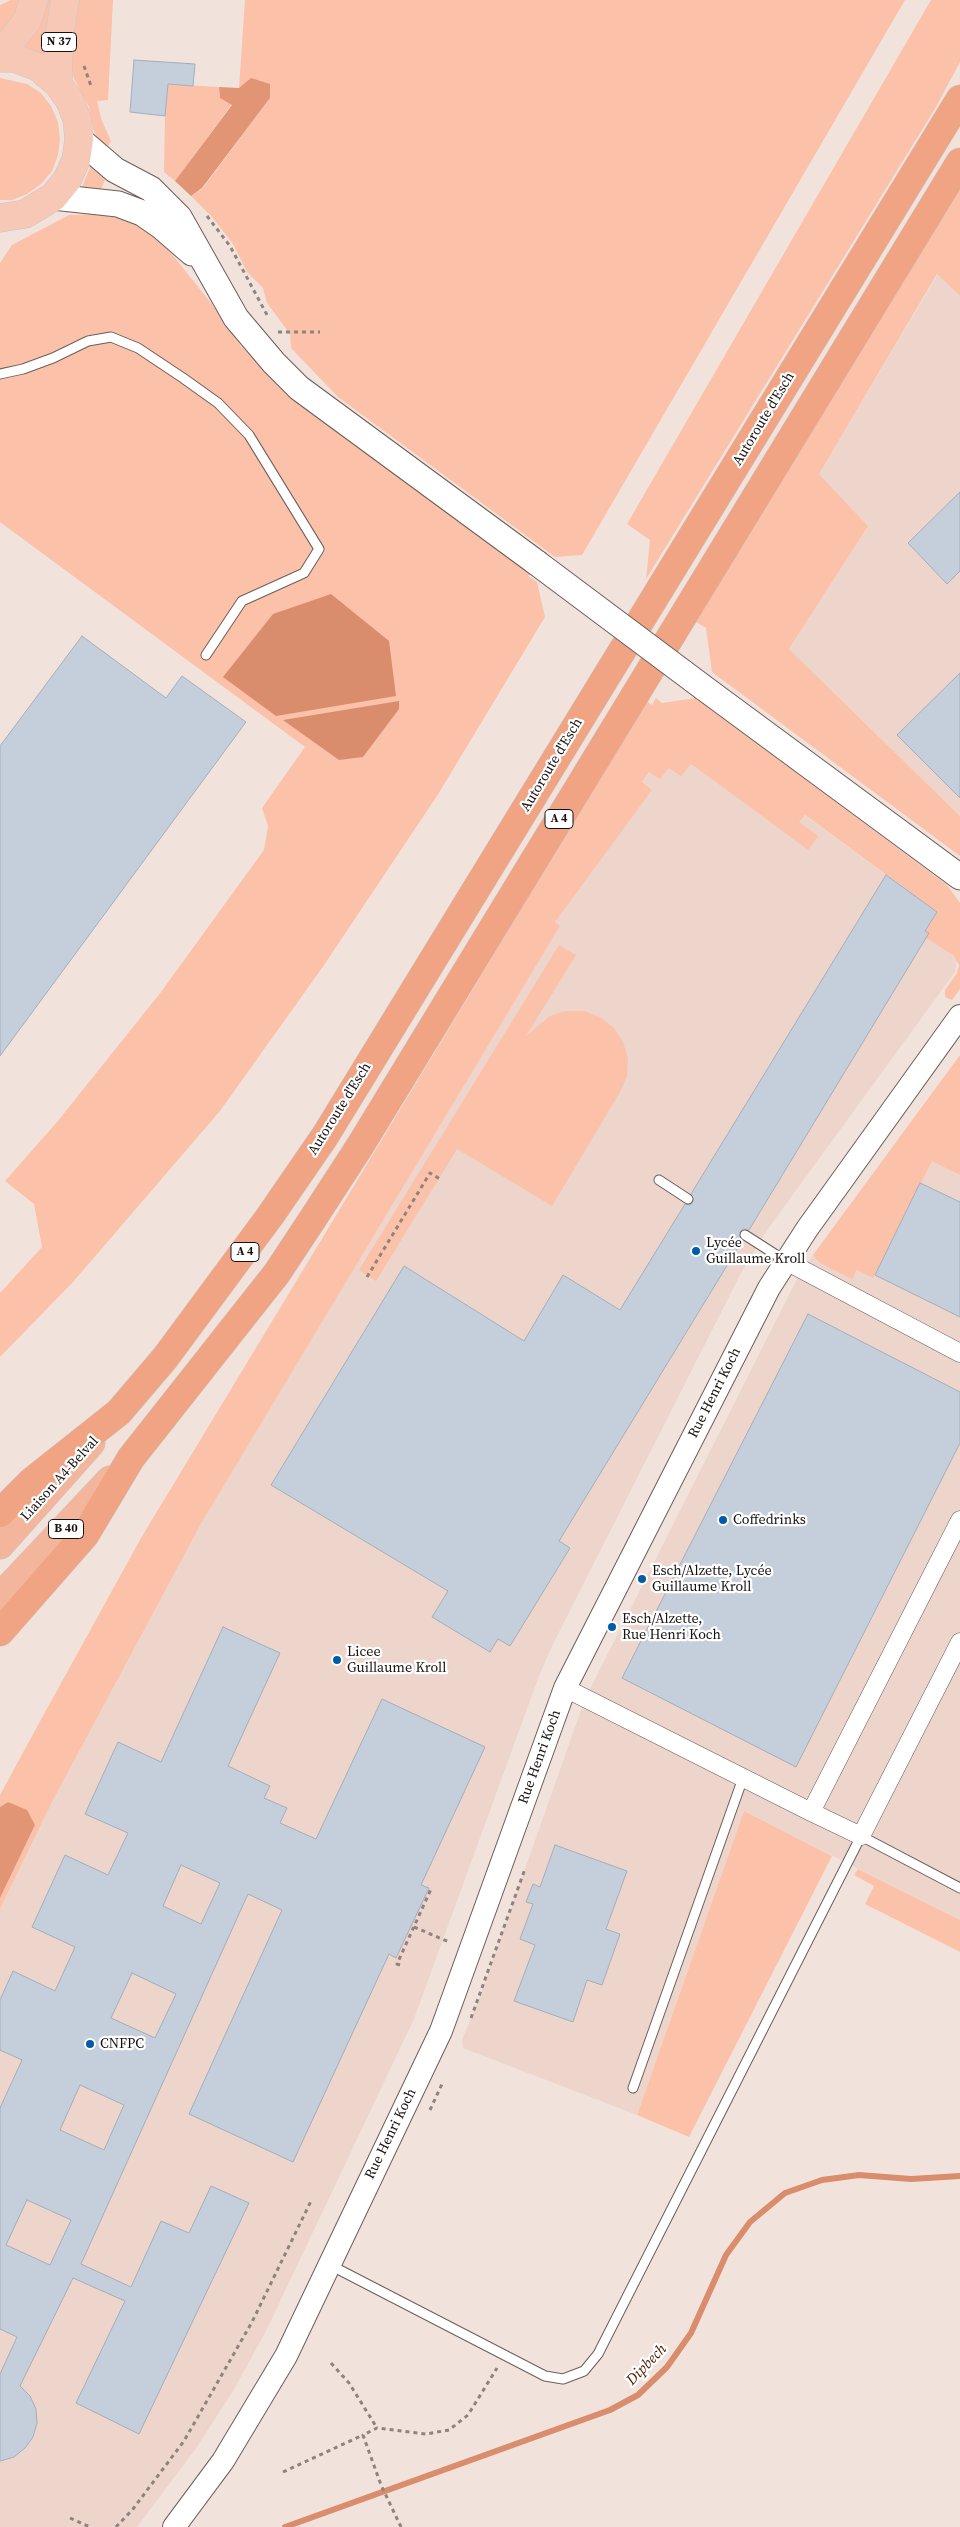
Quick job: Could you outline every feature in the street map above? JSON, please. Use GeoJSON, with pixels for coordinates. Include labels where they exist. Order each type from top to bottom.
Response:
{"type":"FeatureCollection","features":[{"type":"Feature","properties":{"kind":"highway","name":"Autoroute d'Esch"},"geometry":{"type":"LineString","coordinates":[[119,1412],[165,1358],[216,1291],[325,1136],[960,99]]}},
{"type":"Feature","properties":{"kind":"highway","name":"A 4"},"geometry":{"type":"LineString","coordinates":[[0,1632],[85,1535],[131,1458],[277,1273],[360,1146],[960,162]]}},
{"type":"Feature","properties":{"kind":"highway","name":"A 4"},"geometry":{"type":"LineString","coordinates":[[0,1513],[32,1481],[119,1412]]}},
{"type":"Feature","properties":{"kind":"highway","name":"Liaison A4-Belval"},"geometry":{"type":"LineString","coordinates":[[0,1545],[119,1412]]}},
{"type":"Feature","properties":{"kind":"highway","name":"B 40"},"geometry":{"type":"LineString","coordinates":[[0,1598],[131,1458]]}},
{"type":"Feature","properties":{"kind":"main road","name":"N 37"},"geometry":{"type":"LineString","coordinates":[[0,49],[10,42],[27,21],[34,0]]}},
{"type":"Feature","properties":{"kind":"main road","name":"N 37"},"geometry":{"type":"LineString","coordinates":[[58,84],[59,38],[65,0]]}},
{"type":"Feature","properties":{"kind":"main road"},"geometry":{"type":"LineString","coordinates":[[0,58],[14,58],[38,68],[58,84],[70,100],[77,119],[79,139],[76,160],[67,180],[54,197],[3,224]]}},
{"type":"Feature","properties":{"kind":"main road"},"geometry":{"type":"LineString","coordinates":[[79,139],[116,170],[151,190],[179,218],[210,269],[236,318],[299,388],[960,877]]}},
{"type":"Feature","properties":{"kind":"main road"},"geometry":{"type":"LineString","coordinates":[[54,197],[118,204],[142,213],[162,227],[210,269]]}},
{"type":"Feature","properties":{"kind":"street","name":"Rue Henri Koch"},"geometry":{"type":"LineString","coordinates":[[174,2527],[223,2462],[286,2356],[444,2022],[565,1688],[784,1260],[960,1016]]}},
{"type":"Feature","properties":{"kind":"street"},"geometry":{"type":"LineString","coordinates":[[784,1260],[960,1352]]}},
{"type":"Feature","properties":{"kind":"street"},"geometry":{"type":"LineString","coordinates":[[811,1812],[960,1520]]}},
{"type":"Feature","properties":{"kind":"street"},"geometry":{"type":"LineString","coordinates":[[565,1688],[861,1836],[960,1642]]}},
{"type":"Feature","properties":{"kind":"lane"},"geometry":{"type":"LineString","coordinates":[[0,374],[23,369],[53,358],[88,341],[110,337],[138,348],[183,378],[218,403],[249,435],[319,549],[304,573],[242,601],[206,655]]}},
{"type":"Feature","properties":{"kind":"lane"},"geometry":{"type":"LineString","coordinates":[[659,1180],[688,1198]]}},
{"type":"Feature","properties":{"kind":"lane"},"geometry":{"type":"LineString","coordinates":[[745,1235],[784,1260]]}},
{"type":"Feature","properties":{"kind":"lane"},"geometry":{"type":"LineString","coordinates":[[634,2088],[743,1778]]}},
{"type":"Feature","properties":{"kind":"lane"},"geometry":{"type":"LineString","coordinates":[[329,2265],[504,2357],[545,2376],[563,2379],[584,2371],[598,2354],[861,1836],[960,1888]]}},
{"type":"Feature","properties":{"kind":"path"},"geometry":{"type":"LineString","coordinates":[[253,339],[263,331],[290,334],[320,332]]}},
{"type":"Feature","properties":{"kind":"path"},"geometry":{"type":"LineString","coordinates":[[367,1277],[430,1173],[440,1179]]}},
{"type":"Feature","properties":{"kind":"path"},"geometry":{"type":"LineString","coordinates":[[468,2024],[525,1868]]}},
{"type":"Feature","properties":{"kind":"path"},"geometry":{"type":"LineString","coordinates":[[400,1965],[397,1964],[431,1889]]}},
{"type":"Feature","properties":{"kind":"path"},"geometry":{"type":"LineString","coordinates":[[414,1927],[449,1942]]}},
{"type":"Feature","properties":{"kind":"path"},"geometry":{"type":"LineString","coordinates":[[428,2112],[444,2079]]}},
{"type":"Feature","properties":{"kind":"path"},"geometry":{"type":"LineString","coordinates":[[116,2527],[133,2509],[184,2441],[252,2322],[312,2199]]}},
{"type":"Feature","properties":{"kind":"path"},"geometry":{"type":"LineString","coordinates":[[283,2472],[377,2428],[426,2434],[449,2430],[468,2415],[504,2357]]}},
{"type":"Feature","properties":{"kind":"path"},"geometry":{"type":"LineString","coordinates":[[331,2363],[354,2390],[377,2428]]}},
{"type":"Feature","properties":{"kind":"path"},"geometry":{"type":"LineString","coordinates":[[363,2435],[381,2485],[401,2527]]}},
{"type":"Feature","properties":{"kind":"path"},"geometry":{"type":"LineString","coordinates":[[70,2518],[90,2527]]}},
{"type":"Feature","properties":{"kind":"shaded area"},"geometry":{"type":"Polygon","coordinates":[[[11,0],[28,0],[0,41],[0,5],[11,0]]]}},
{"type":"Feature","properties":{"kind":"shaded area"},"geometry":{"type":"Polygon","coordinates":[[[42,0],[56,0],[45,56],[22,46],[42,0]]]}},
{"type":"Feature","properties":{"kind":"shaded area"},"geometry":{"type":"Polygon","coordinates":[[[74,0],[113,0],[108,100],[97,101],[102,121],[111,141],[105,150],[93,129],[89,107],[74,79],[70,61],[74,0]]]}},
{"type":"Feature","properties":{"kind":"shaded area"},"geometry":{"type":"Polygon","coordinates":[[[245,0],[905,0],[582,555],[555,557],[338,397],[291,348],[290,334],[267,303],[263,288],[247,272],[233,244],[212,217],[191,196],[203,188],[270,98],[239,88],[245,0]]]}},
{"type":"Feature","properties":{"kind":"shaded area"},"geometry":{"type":"Polygon","coordinates":[[[931,0],[960,0],[960,62],[936,107],[646,579],[650,540],[627,524],[931,0]]]}},
{"type":"Feature","properties":{"kind":"shaded area"},"geometry":{"type":"Polygon","coordinates":[[[0,78],[27,84],[41,93],[51,106],[58,122],[60,139],[58,155],[52,171],[41,184],[27,194],[12,200],[0,200],[0,78]]]}},
{"type":"Feature","properties":{"kind":"shaded area"},"geometry":{"type":"Polygon","coordinates":[[[251,78],[270,84],[270,98],[202,188],[191,196],[175,181],[232,105],[220,98],[219,87],[239,88],[251,78]]]}},
{"type":"Feature","properties":{"kind":"shaded area"},"geometry":{"type":"Polygon","coordinates":[[[168,84],[219,87],[220,98],[232,104],[175,181],[164,172],[165,116],[168,84]]]}},
{"type":"Feature","properties":{"kind":"shaded area"},"geometry":{"type":"Polygon","coordinates":[[[91,165],[107,174],[100,192],[84,190],[82,187],[91,165]]]}},
{"type":"Feature","properties":{"kind":"shaded area"},"geometry":{"type":"Polygon","coordinates":[[[960,188],[960,296],[937,274],[819,474],[868,526],[789,649],[960,816],[960,856],[712,672],[706,628],[696,622],[960,188]]]}},
{"type":"Feature","properties":{"kind":"shaded area"},"geometry":{"type":"Polygon","coordinates":[[[114,214],[143,227],[171,253],[211,303],[240,345],[292,397],[531,572],[528,576],[537,582],[545,617],[437,796],[322,968],[220,1111],[73,1282],[0,1357],[0,1293],[42,1247],[34,1204],[5,1181],[57,1122],[161,992],[264,850],[268,826],[262,808],[305,747],[0,522],[0,263],[12,245],[69,215],[114,214]]]}},
{"type":"Feature","properties":{"kind":"shaded area"},"geometry":{"type":"Polygon","coordinates":[[[938,274],[960,296],[960,816],[789,649],[868,526],[819,474],[938,274]]]}},
{"type":"Feature","properties":{"kind":"shaded area"},"geometry":{"type":"Polygon","coordinates":[[[331,594],[389,641],[396,696],[276,716],[223,677],[273,614],[331,594]]]}},
{"type":"Feature","properties":{"kind":"shaded area"},"geometry":{"type":"Polygon","coordinates":[[[656,698],[662,703],[696,698],[947,885],[960,903],[960,989],[952,1000],[945,997],[945,990],[957,973],[959,965],[954,956],[926,938],[929,933],[925,931],[937,912],[805,815],[799,822],[818,836],[808,850],[691,764],[681,776],[669,768],[660,779],[649,772],[642,782],[652,790],[555,922],[560,926],[202,1522],[52,1802],[0,1909],[0,1898],[35,1825],[8,1802],[0,1807],[0,1795],[141,1538],[647,701],[652,705],[656,698]]]}},
{"type":"Feature","properties":{"kind":"shaded area"},"geometry":{"type":"Polygon","coordinates":[[[399,701],[399,709],[363,757],[339,760],[283,720],[399,701]]]}},
{"type":"Feature","properties":{"kind":"shaded area","name":"Licee Guillaume Kroll"},"geometry":{"type":"Polygon","coordinates":[[[691,764],[808,850],[799,822],[804,815],[937,912],[926,930],[929,933],[926,938],[954,956],[957,960],[955,972],[765,1233],[740,1275],[553,1644],[539,1676],[414,2019],[266,2331],[233,2391],[197,2447],[137,2527],[0,2527],[0,1909],[52,1802],[202,1522],[560,926],[554,922],[652,790],[642,782],[650,772],[691,764]]]}},
{"type":"Feature","properties":{"kind":"shaded area"},"geometry":{"type":"Polygon","coordinates":[[[559,945],[576,955],[526,1036],[550,1016],[566,1011],[584,1011],[600,1017],[614,1028],[623,1042],[628,1059],[627,1076],[620,1092],[552,1206],[457,1149],[376,1281],[359,1270],[559,945]]]}},
{"type":"Feature","properties":{"kind":"shaded area"},"geometry":{"type":"Polygon","coordinates":[[[960,1055],[960,1175],[932,1161],[873,1278],[857,1270],[852,1279],[820,1263],[813,1255],[960,1055]]]}},
{"type":"Feature","properties":{"kind":"shaded area"},"geometry":{"type":"Polygon","coordinates":[[[932,1160],[960,1175],[960,1920],[744,1811],[637,2115],[463,2048],[462,2040],[479,1999],[585,1699],[801,1271],[813,1255],[820,1263],[852,1278],[920,1183],[932,1160]]]}},
{"type":"Feature","properties":{"kind":"shaded area"},"geometry":{"type":"Polygon","coordinates":[[[8,1802],[27,1810],[35,1825],[0,1898],[0,1807],[8,1802]]]}},
{"type":"Feature","properties":{"kind":"shaded area"},"geometry":{"type":"Polygon","coordinates":[[[744,1811],[832,1856],[689,2137],[637,2115],[744,1811]]]}},
{"type":"Feature","properties":{"kind":"shaded area"},"geometry":{"type":"Polygon","coordinates":[[[858,1869],[960,1920],[960,1952],[865,1904],[874,1886],[854,1875],[858,1869]]]}},
{"type":"Feature","properties":{"kind":"building"},"geometry":{"type":"Polygon","coordinates":[[[134,60],[195,64],[193,86],[168,84],[165,116],[130,112],[134,60]]]}},
{"type":"Feature","properties":{"kind":"building"},"geometry":{"type":"Polygon","coordinates":[[[960,492],[960,571],[947,584],[908,543],[960,492]]]}},
{"type":"Feature","properties":{"kind":"building"},"geometry":{"type":"Polygon","coordinates":[[[82,636],[166,698],[182,676],[246,722],[0,1056],[0,746],[82,636]]]}},
{"type":"Feature","properties":{"kind":"building"},"geometry":{"type":"Polygon","coordinates":[[[960,673],[960,798],[897,735],[960,673]]]}},
{"type":"Feature","properties":{"kind":"building","name":"Lycée Guillaume Kroll"},"geometry":{"type":"Polygon","coordinates":[[[886,875],[937,912],[925,931],[929,933],[749,1230],[743,1229],[740,1232],[742,1241],[559,1541],[570,1548],[510,1646],[498,1639],[490,1652],[432,1617],[448,1591],[271,1485],[404,1266],[524,1341],[563,1275],[620,1310],[685,1204],[690,1205],[693,1202],[691,1194],[886,875]]]}},
{"type":"Feature","properties":{"kind":"building"},"geometry":{"type":"Polygon","coordinates":[[[920,1183],[960,1202],[960,1317],[875,1275],[920,1183]]]}},
{"type":"Feature","properties":{"kind":"building"},"geometry":{"type":"Polygon","coordinates":[[[808,1314],[960,1392],[960,1443],[796,1767],[622,1678],[808,1314]]]}},
{"type":"Feature","properties":{"kind":"building","name":"CNFPC"},"geometry":{"type":"Polygon","coordinates":[[[223,1627],[280,1653],[228,1766],[270,1786],[264,1798],[287,1808],[280,1823],[316,1839],[382,1699],[485,1747],[421,1885],[429,1888],[396,1958],[389,1954],[293,2162],[189,2114],[282,1910],[248,1894],[81,2264],[131,2287],[161,2221],[189,2233],[211,2186],[249,2203],[139,2434],[76,2403],[125,2301],[73,2278],[20,2386],[30,2396],[36,2409],[37,2423],[33,2437],[25,2448],[14,2457],[0,2461],[0,2374],[17,2337],[0,2329],[0,2108],[22,2060],[0,2050],[0,2000],[13,1971],[55,1991],[75,1947],[32,1927],[65,1855],[108,1875],[128,1833],[85,1814],[118,1742],[161,1762],[223,1627]],[[181,1865],[163,1906],[201,1924],[220,1883],[181,1865]],[[132,1973],[111,2018],[155,2038],[176,1994],[132,1973]],[[80,2085],[60,2130],[104,2150],[124,2105],[80,2085]],[[27,2200],[6,2245],[50,2265],[71,2220],[27,2200]]]}},
{"type":"Feature","properties":{"kind":"building"},"geometry":{"type":"Polygon","coordinates":[[[555,1845],[627,1871],[606,1929],[620,1934],[602,1985],[587,1980],[573,2022],[514,2001],[535,1945],[520,1939],[533,1904],[526,1902],[533,1884],[540,1887],[555,1845]]]}},
{"type":"Feature","properties":{"kind":"waterway","name":"Dipbech"},"geometry":{"type":"LineString","coordinates":[[285,2527],[610,2410],[638,2395],[667,2367],[691,2333],[726,2255],[750,2222],[785,2193],[822,2180],[859,2175],[911,2179],[960,2176]]}},
{"type":"Feature","properties":{"kind":"place","name":"Lycée Guillaume Kroll"},"geometry":{"type":"Point","coordinates":[696,1251]}},
{"type":"Feature","properties":{"kind":"place","name":"Coffedrinks"},"geometry":{"type":"Point","coordinates":[723,1520]}},
{"type":"Feature","properties":{"kind":"place","name":"Esch/Alzette, Lycée Guillaume Kroll"},"geometry":{"type":"Point","coordinates":[642,1579]}},
{"type":"Feature","properties":{"kind":"place","name":"Esch/Alzette, Rue Henri Koch"},"geometry":{"type":"Point","coordinates":[612,1627]}},
{"type":"Feature","properties":{"kind":"place","name":"Licee Guillaume Kroll"},"geometry":{"type":"Point","coordinates":[337,1660]}},
{"type":"Feature","properties":{"kind":"place","name":"CNFPC"},"geometry":{"type":"Point","coordinates":[90,2044]}}]}
